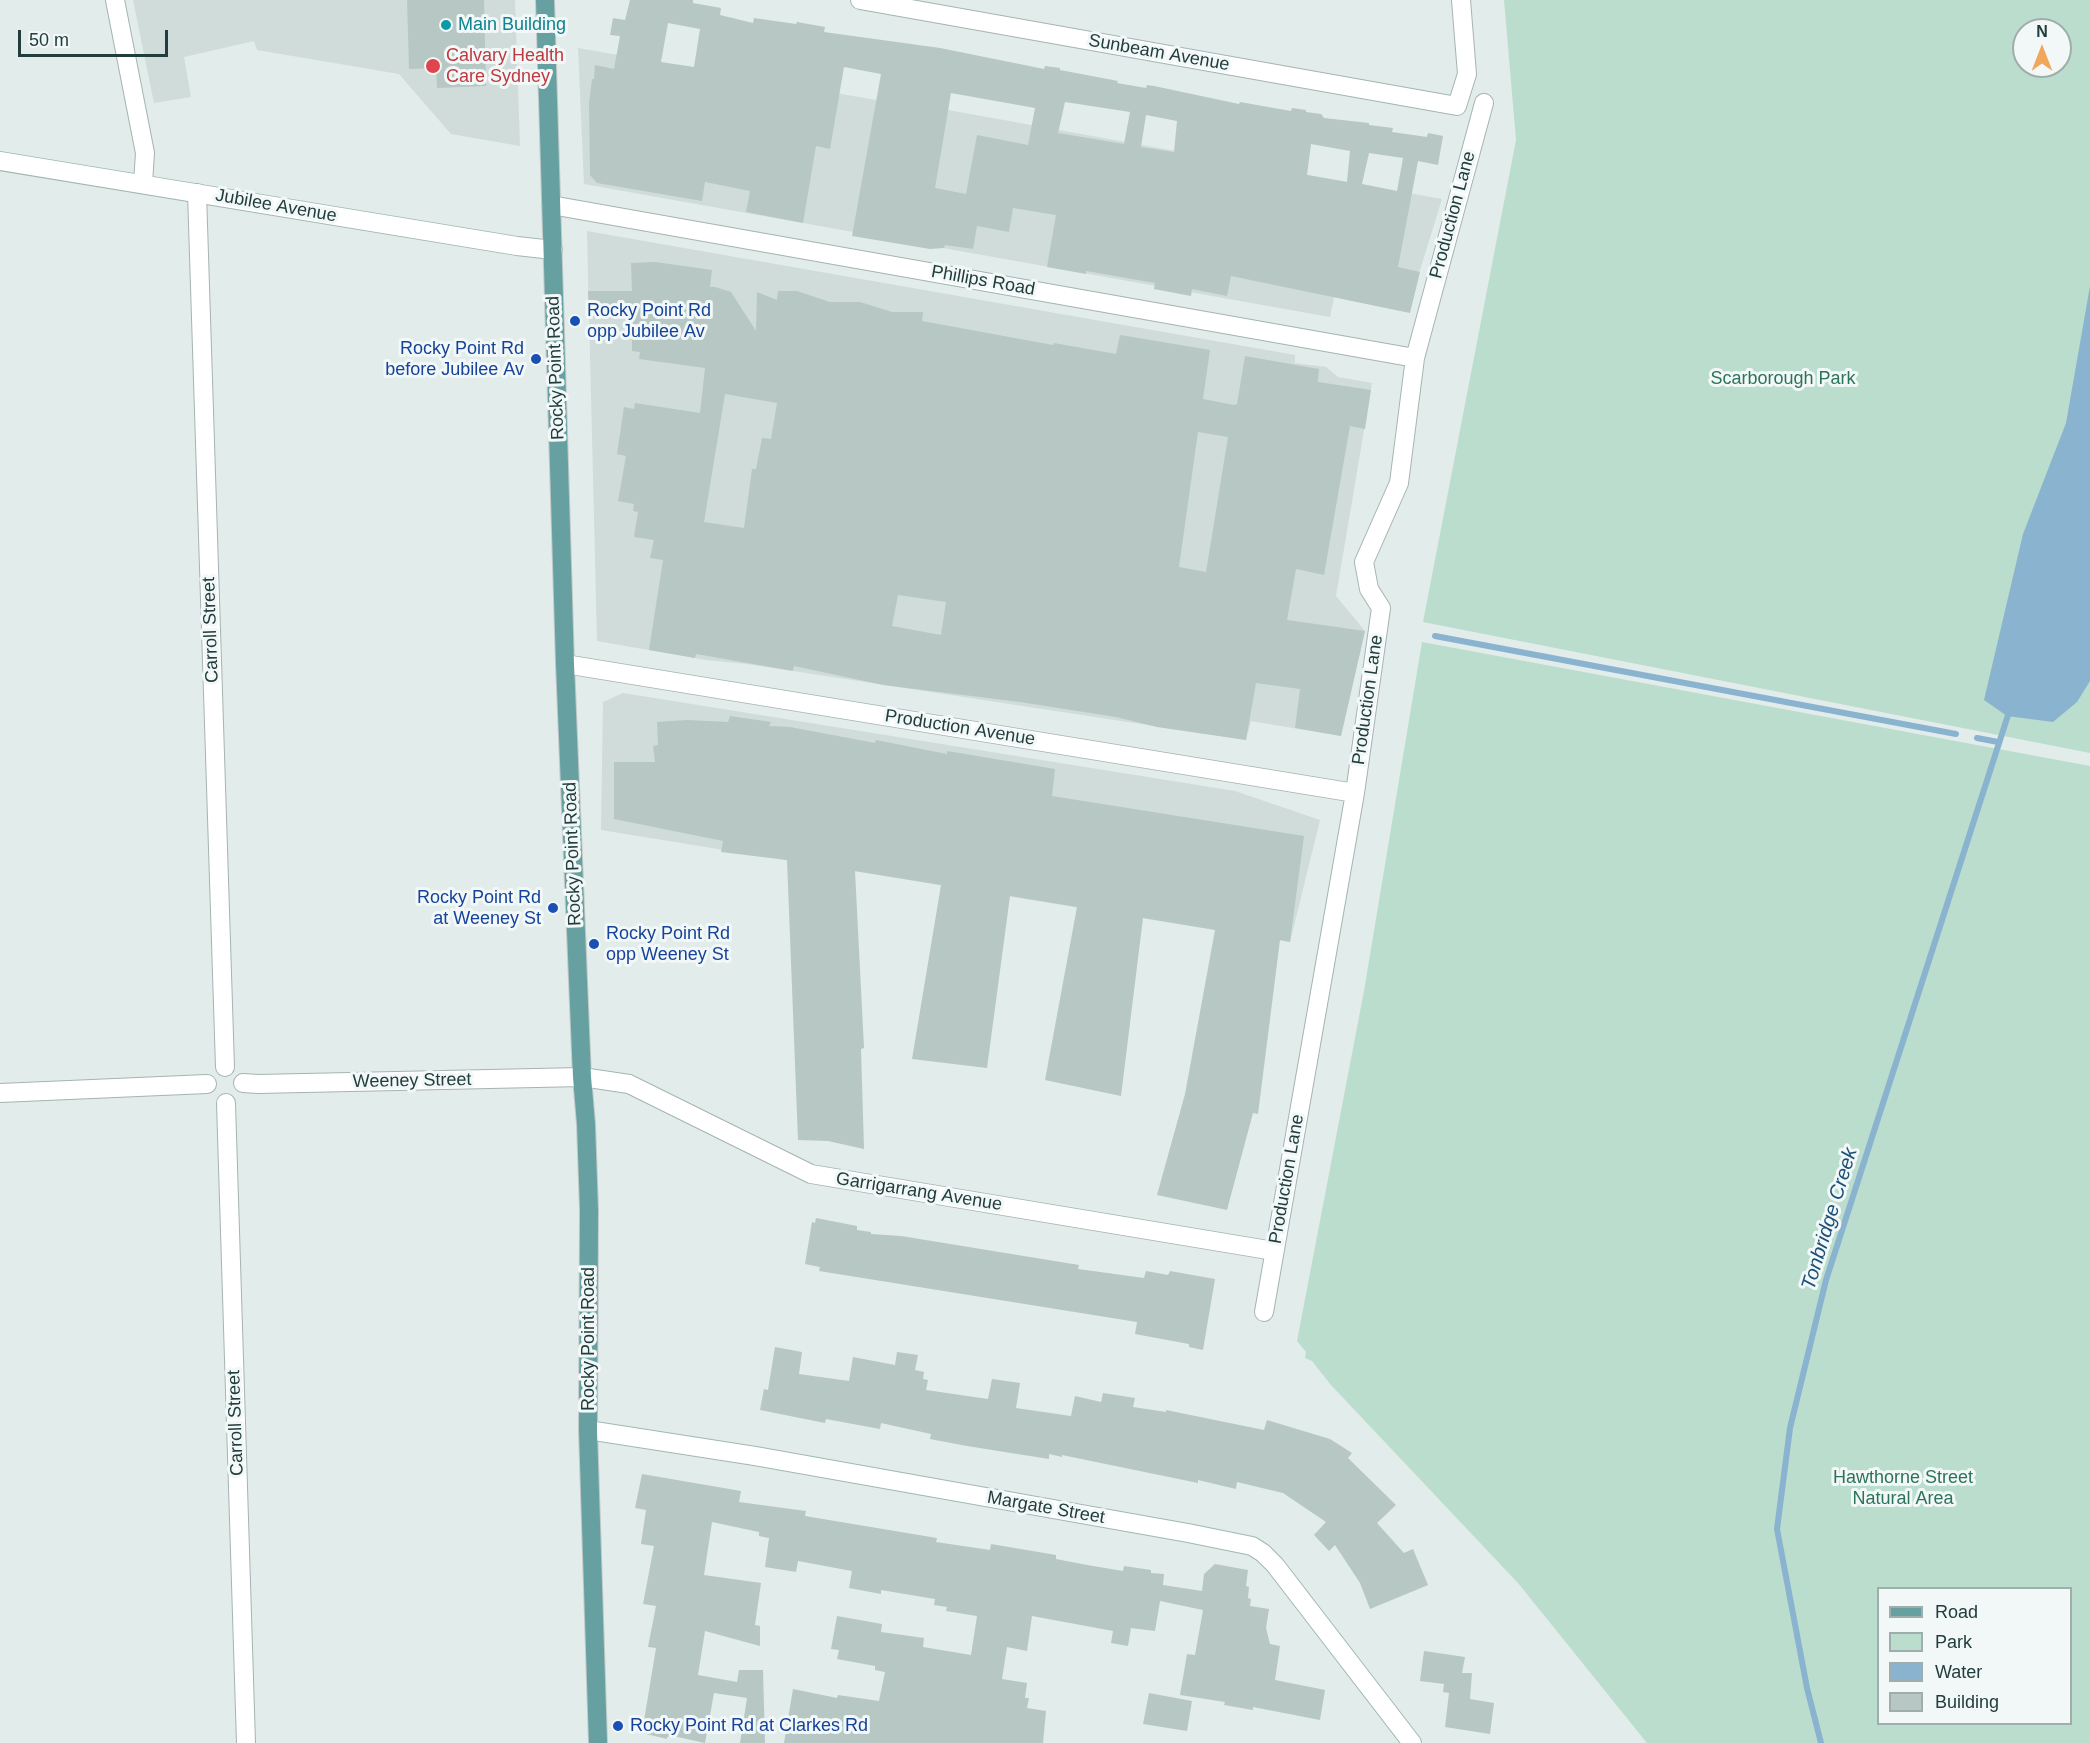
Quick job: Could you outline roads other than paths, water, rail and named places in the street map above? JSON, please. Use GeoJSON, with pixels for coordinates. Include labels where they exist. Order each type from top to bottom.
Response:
{"type":"FeatureCollection","features":[{"type":"Feature","properties":{"kind":"main road","name":"Rocky Point Road"},"geometry":{"type":"LineString","coordinates":[[545,0],[565,664],[589,1210],[588,1430],[598,1743]]}},
{"type":"Feature","properties":{"kind":"street"},"geometry":{"type":"LineString","coordinates":[[115,0],[145,153],[143,183]]}},
{"type":"Feature","properties":{"kind":"street","name":"Sunbeam Avenue"},"geometry":{"type":"LineString","coordinates":[[866,0],[1457,106],[1467,74],[1461,0]]}},
{"type":"Feature","properties":{"kind":"street","name":"Production Lane"},"geometry":{"type":"LineString","coordinates":[[1264,1312],[1355,793],[1381,608],[1369,589],[1364,562],[1399,483],[1415,358],[1484,103]]}},
{"type":"Feature","properties":{"kind":"street","name":"Jubilee Avenue"},"geometry":{"type":"LineString","coordinates":[[0,161],[552,250]]}},
{"type":"Feature","properties":{"kind":"street","name":"Carroll Street"},"geometry":{"type":"LineString","coordinates":[[197,193],[225,1067]]}},
{"type":"Feature","properties":{"kind":"street","name":"Phillips Road"},"geometry":{"type":"LineString","coordinates":[[551,205],[1415,358]]}},
{"type":"Feature","properties":{"kind":"street","name":"Production Avenue"},"geometry":{"type":"LineString","coordinates":[[565,664],[1355,793]]}},
{"type":"Feature","properties":{"kind":"street"},"geometry":{"type":"LineString","coordinates":[[225,1067],[237,1071],[243,1083],[243,1090],[239,1097],[226,1103],[212,1098],[207,1084],[212,1072],[225,1067]]}},
{"type":"Feature","properties":{"kind":"street","name":"Weeney Street"},"geometry":{"type":"LineString","coordinates":[[243,1083],[582,1077]]}},
{"type":"Feature","properties":{"kind":"street","name":"Garrigarrang Avenue"},"geometry":{"type":"LineString","coordinates":[[582,1077],[629,1084],[811,1174],[1274,1251]]}},
{"type":"Feature","properties":{"kind":"street"},"geometry":{"type":"LineString","coordinates":[[0,1093],[207,1084]]}},
{"type":"Feature","properties":{"kind":"street","name":"Carroll Street"},"geometry":{"type":"LineString","coordinates":[[226,1103],[246,1743]]}},
{"type":"Feature","properties":{"kind":"street","name":"Margate Street"},"geometry":{"type":"LineString","coordinates":[[588,1430],[755,1456],[1252,1546],[1275,1564],[1412,1743]]}},
{"type":"Feature","properties":{"kind":"water"},"geometry":{"type":"Polygon","coordinates":[[[2090,286],[2090,681],[2077,702],[2053,722],[2007,716],[1984,700],[2023,534],[2066,423],[2090,286]]]}},
{"type":"Feature","properties":{"kind":"waterway"},"geometry":{"type":"LineString","coordinates":[[1435,636],[1956,734]]}},
{"type":"Feature","properties":{"kind":"waterway","name":"Tonbridge Creek"},"geometry":{"type":"LineString","coordinates":[[1821,1743],[1807,1688],[1777,1529],[1790,1428],[1826,1280],[2010,709]]}},
{"type":"Feature","properties":{"kind":"waterway"},"geometry":{"type":"LineString","coordinates":[[1977,738],[1998,742]]}},
{"type":"Feature","properties":{"kind":"place","name":"Main Building"},"geometry":{"type":"Point","coordinates":[446,25]}},
{"type":"Feature","properties":{"kind":"place","name":"Calvary Health Care Sydney"},"geometry":{"type":"Point","coordinates":[433,66]}},
{"type":"Feature","properties":{"kind":"place","name":"Rocky Point Rd opp Jubilee Av"},"geometry":{"type":"Point","coordinates":[575,321]}},
{"type":"Feature","properties":{"kind":"place","name":"Rocky Point Rd before Jubilee Av"},"geometry":{"type":"Point","coordinates":[536,359]}},
{"type":"Feature","properties":{"kind":"place","name":"Rocky Point Rd at Weeney St"},"geometry":{"type":"Point","coordinates":[553,908]}},
{"type":"Feature","properties":{"kind":"place","name":"Rocky Point Rd opp Weeney St"},"geometry":{"type":"Point","coordinates":[594,944]}},
{"type":"Feature","properties":{"kind":"place","name":"Rocky Point Rd at Clarkes Rd"},"geometry":{"type":"Point","coordinates":[618,1726]}},
{"type":"Feature","properties":{"kind":"park label","name":"Scarborough Park"},"geometry":{"type":"Point","coordinates":[1783,379]}},
{"type":"Feature","properties":{"kind":"park label","name":"Hawthorne Street Natural Area"},"geometry":{"type":"Point","coordinates":[1903,1488]}}]}
